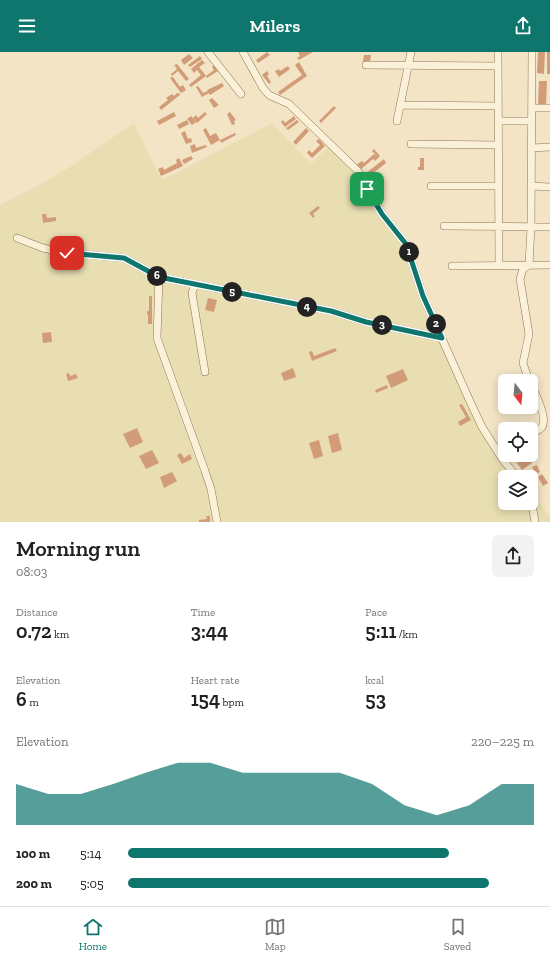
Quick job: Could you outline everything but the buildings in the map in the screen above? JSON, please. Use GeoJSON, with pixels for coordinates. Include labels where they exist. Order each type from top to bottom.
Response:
{"type":"FeatureCollection","features":[{"type":"Feature","properties":{"kind":"street"},"geometry":{"type":"LineString","coordinates":[[208,52],[241,94]]}},
{"type":"Feature","properties":{"kind":"street"},"geometry":{"type":"LineString","coordinates":[[244,52],[263,88],[269,94],[289,104],[361,175],[382,214],[406,244],[423,296],[442,338],[482,426],[498,447]]}},
{"type":"Feature","properties":{"kind":"street"},"geometry":{"type":"LineString","coordinates":[[397,121],[411,52]]}},
{"type":"Feature","properties":{"kind":"street"},"geometry":{"type":"LineString","coordinates":[[498,52],[499,266]]}},
{"type":"Feature","properties":{"kind":"street"},"geometry":{"type":"LineString","coordinates":[[529,265],[531,227],[532,52]]}},
{"type":"Feature","properties":{"kind":"street"},"geometry":{"type":"LineString","coordinates":[[366,65],[409,64],[498,66]]}},
{"type":"Feature","properties":{"kind":"street"},"geometry":{"type":"LineString","coordinates":[[400,105],[498,106]]}},
{"type":"Feature","properties":{"kind":"street"},"geometry":{"type":"LineString","coordinates":[[532,108],[550,108]]}},
{"type":"Feature","properties":{"kind":"street"},"geometry":{"type":"LineString","coordinates":[[498,121],[532,121]]}},
{"type":"Feature","properties":{"kind":"street"},"geometry":{"type":"LineString","coordinates":[[411,144],[498,145]]}},
{"type":"Feature","properties":{"kind":"street"},"geometry":{"type":"LineString","coordinates":[[532,148],[550,148]]}},
{"type":"Feature","properties":{"kind":"street"},"geometry":{"type":"LineString","coordinates":[[431,186],[498,186]]}},
{"type":"Feature","properties":{"kind":"street"},"geometry":{"type":"LineString","coordinates":[[531,186],[550,187]]}},
{"type":"Feature","properties":{"kind":"street"},"geometry":{"type":"LineString","coordinates":[[444,226],[550,227]]}},
{"type":"Feature","properties":{"kind":"street"},"geometry":{"type":"LineString","coordinates":[[17,238],[43,248],[59,251],[124,258],[159,277],[331,311],[366,322],[442,338]]}},
{"type":"Feature","properties":{"kind":"street"},"geometry":{"type":"LineString","coordinates":[[527,374],[523,364],[529,334],[520,279],[523,269],[529,265]]}},
{"type":"Feature","properties":{"kind":"street"},"geometry":{"type":"LineString","coordinates":[[452,266],[550,266]]}},
{"type":"Feature","properties":{"kind":"street"},"geometry":{"type":"LineString","coordinates":[[159,277],[157,338],[205,471],[217,522]]}},
{"type":"Feature","properties":{"kind":"street"},"geometry":{"type":"LineString","coordinates":[[194,284],[192,294],[205,372]]}},
{"type":"Feature","properties":{"kind":"street"},"geometry":{"type":"LineString","coordinates":[[538,400],[542,408],[543,424],[542,428],[538,430]]}},
{"type":"Feature","properties":{"kind":"street"},"geometry":{"type":"LineString","coordinates":[[533,510],[535,522]]}},
{"type":"Feature","properties":{"kind":"shaded area"},"geometry":{"type":"Polygon","coordinates":[[[134,123],[157,172],[163,180],[272,123],[311,164],[330,145],[358,171],[367,189],[406,244],[423,296],[482,427],[498,450],[498,462],[506,462],[512,470],[498,470],[498,510],[538,510],[538,501],[550,517],[550,522],[0,522],[0,205],[70,167],[134,123]]]}},
{"type":"Feature","properties":{"kind":"route"},"geometry":{"type":"LineString","coordinates":[[67,253],[124,258],[159,277],[331,311],[366,322],[442,338],[423,296],[406,244],[382,214],[367,189]]}}]}
